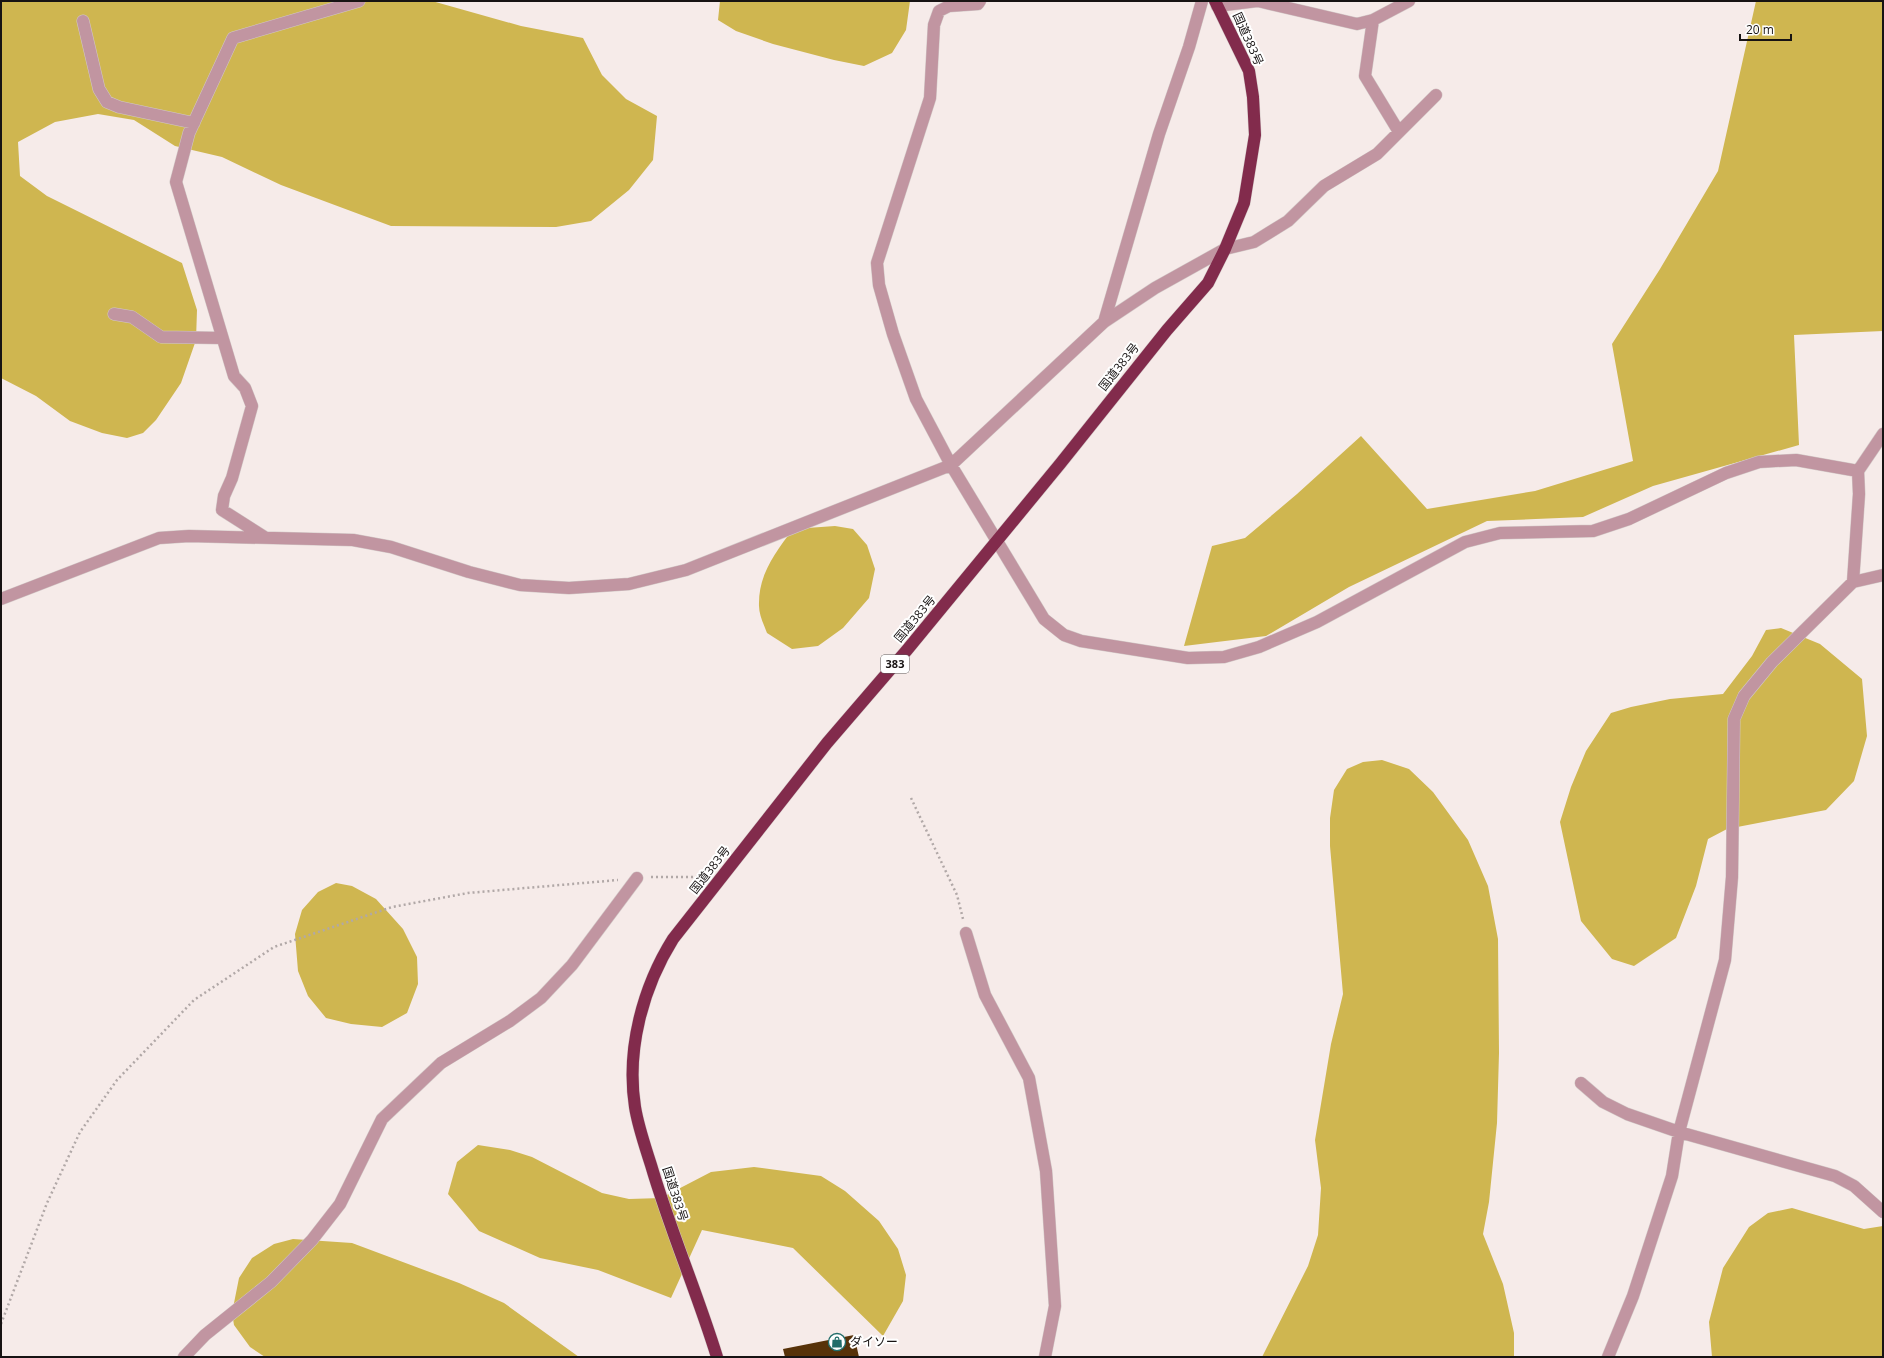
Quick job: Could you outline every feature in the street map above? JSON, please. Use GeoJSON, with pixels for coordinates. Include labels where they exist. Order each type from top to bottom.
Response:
{"type":"FeatureCollection","features":[{"type":"Feature","properties":{"kind":"highway","name":"国道383号"},"geometry":{"type":"LineString","coordinates":[[717,1357],[664,1210],[639,1127],[633,1086],[634,1050],[643,1002],[656,969],[674,939],[721,877],[827,743],[907,650],[998,540],[1167,330],[1208,283],[1225,249],[1244,203],[1255,135],[1253,97],[1249,71],[1216,3]]}},
{"type":"Feature","properties":{"kind":"street"},"geometry":{"type":"LineString","coordinates":[[267,538],[222,510],[224,496],[232,478],[252,406],[245,388],[234,376],[176,182],[189,133],[234,38],[359,1]]}},
{"type":"Feature","properties":{"kind":"street"},"geometry":{"type":"LineString","coordinates":[[980,1],[978,4],[949,6],[939,11],[934,25],[930,98],[877,263],[879,285],[893,334],[916,399],[951,465],[998,540],[1044,619],[1064,635],[1081,641],[1188,658],[1224,657],[1259,646],[1316,622],[1465,542],[1500,533],[1593,531],[1629,519],[1726,473],[1759,462],[1796,460],[1858,471]]}},
{"type":"Feature","properties":{"kind":"street"},"geometry":{"type":"LineString","coordinates":[[1104,322],[1159,134],[1189,47],[1202,1]]}},
{"type":"Feature","properties":{"kind":"street"},"geometry":{"type":"LineString","coordinates":[[1216,3],[1257,1],[1357,24],[1373,20],[1409,1]]}},
{"type":"Feature","properties":{"kind":"street"},"geometry":{"type":"LineString","coordinates":[[1373,20],[1365,76],[1399,132]]}},
{"type":"Feature","properties":{"kind":"street"},"geometry":{"type":"LineString","coordinates":[[83,21],[99,89],[107,102],[119,107],[194,123]]}},
{"type":"Feature","properties":{"kind":"street"},"geometry":{"type":"LineString","coordinates":[[1,599],[159,538],[189,536],[353,540],[391,547],[469,572],[520,585],[569,588],[629,584],[686,570],[951,465],[1104,322],[1155,288],[1225,249],[1254,242],[1288,221],[1324,186],[1377,154],[1436,95]]}},
{"type":"Feature","properties":{"kind":"street"},"geometry":{"type":"LineString","coordinates":[[114,314],[132,317],[161,337],[222,338]]}},
{"type":"Feature","properties":{"kind":"street"},"geometry":{"type":"LineString","coordinates":[[1853,582],[1859,494],[1858,471],[1883,434]]}},
{"type":"Feature","properties":{"kind":"street"},"geometry":{"type":"LineString","coordinates":[[1608,1357],[1633,1296],[1672,1176],[1679,1132],[1724,960],[1732,877],[1734,719],[1744,696],[1772,662],[1853,582],[1883,574]]}},
{"type":"Feature","properties":{"kind":"street"},"geometry":{"type":"LineString","coordinates":[[184,1357],[204,1335],[271,1282],[312,1240],[340,1204],[382,1119],[441,1063],[510,1021],[541,998],[572,965],[637,878]]}},
{"type":"Feature","properties":{"kind":"street"},"geometry":{"type":"LineString","coordinates":[[966,933],[985,995],[1029,1078],[1046,1171],[1055,1306],[1044,1357]]}},
{"type":"Feature","properties":{"kind":"street"},"geometry":{"type":"LineString","coordinates":[[1581,1083],[1603,1102],[1627,1114],[1679,1132],[1835,1176],[1854,1186],[1883,1212]]}},
{"type":"Feature","properties":{"kind":"path"},"geometry":{"type":"LineString","coordinates":[[911,798],[957,895],[966,933]]}},
{"type":"Feature","properties":{"kind":"path"},"geometry":{"type":"LineString","coordinates":[[1,1324],[48,1204],[80,1132],[117,1080],[194,1000],[274,946],[392,907],[468,893],[637,878],[721,877]]}},
{"type":"Feature","properties":{"kind":"shaded area"},"geometry":{"type":"Polygon","coordinates":[[[1,1],[432,1],[521,26],[583,38],[602,75],[626,99],[657,116],[653,160],[629,190],[591,221],[556,227],[391,226],[281,185],[222,157],[175,146],[134,120],[98,114],[55,122],[18,142],[20,176],[47,196],[182,263],[197,310],[196,340],[181,383],[156,420],[143,433],[127,438],[102,433],[70,421],[36,396],[1,378],[1,1]]]}},
{"type":"Feature","properties":{"kind":"shaded area"},"geometry":{"type":"Polygon","coordinates":[[[720,1],[910,1],[906,30],[892,53],[864,66],[834,60],[773,44],[736,31],[718,20],[720,1]]]}},
{"type":"Feature","properties":{"kind":"shaded area"},"geometry":{"type":"Polygon","coordinates":[[[1756,1],[1883,1],[1883,331],[1794,335],[1799,445],[1653,486],[1583,517],[1487,521],[1349,587],[1266,636],[1184,646],[1212,546],[1245,538],[1297,494],[1361,436],[1427,509],[1535,491],[1633,461],[1612,344],[1660,269],[1718,171],[1756,1]]]}},
{"type":"Feature","properties":{"kind":"shaded area"},"geometry":{"type":"Polygon","coordinates":[[[835,526],[853,529],[867,545],[875,569],[869,598],[843,628],[818,646],[792,649],[767,633],[759,609],[761,584],[774,556],[793,529],[835,526]]]}},
{"type":"Feature","properties":{"kind":"shaded area"},"geometry":{"type":"Polygon","coordinates":[[[1781,628],[1820,644],[1862,679],[1867,736],[1854,781],[1826,810],[1727,829],[1708,839],[1696,886],[1676,938],[1634,966],[1612,959],[1581,921],[1560,822],[1571,787],[1586,751],[1611,713],[1631,707],[1670,699],[1723,694],[1752,656],[1766,630],[1781,628]]]}},
{"type":"Feature","properties":{"kind":"shaded area"},"geometry":{"type":"Polygon","coordinates":[[[1382,760],[1409,769],[1433,792],[1468,840],[1488,886],[1498,939],[1499,1053],[1497,1123],[1489,1202],[1483,1234],[1503,1284],[1514,1333],[1514,1357],[1262,1357],[1308,1266],[1318,1235],[1321,1188],[1315,1140],[1331,1044],[1343,994],[1330,846],[1330,818],[1334,790],[1347,769],[1363,762],[1382,760]]]}},
{"type":"Feature","properties":{"kind":"shaded area"},"geometry":{"type":"Polygon","coordinates":[[[336,883],[352,886],[376,899],[403,929],[417,957],[418,984],[407,1013],[382,1027],[351,1024],[326,1018],[308,996],[298,971],[295,934],[302,910],[318,892],[336,883]]]}},
{"type":"Feature","properties":{"kind":"shaded area"},"geometry":{"type":"Polygon","coordinates":[[[478,1145],[510,1150],[532,1157],[602,1193],[629,1199],[661,1198],[711,1172],[754,1167],[821,1176],[845,1191],[879,1221],[898,1249],[906,1275],[903,1301],[883,1336],[793,1248],[702,1230],[671,1298],[598,1270],[540,1258],[479,1231],[448,1194],[457,1162],[478,1145]]]}},
{"type":"Feature","properties":{"kind":"shaded area"},"geometry":{"type":"Polygon","coordinates":[[[1792,1208],[1864,1229],[1883,1226],[1883,1357],[1712,1357],[1709,1322],[1723,1268],[1749,1227],[1768,1213],[1792,1208]]]}},
{"type":"Feature","properties":{"kind":"shaded area"},"geometry":{"type":"Polygon","coordinates":[[[293,1239],[352,1243],[459,1283],[504,1303],[579,1357],[265,1357],[250,1347],[234,1325],[232,1313],[239,1278],[252,1258],[274,1244],[293,1239]]]}},
{"type":"Feature","properties":{"kind":"building","name":"ダイソー"},"geometry":{"type":"Polygon","coordinates":[[[854,1335],[859,1357],[785,1357],[783,1349],[854,1335]]]}},
{"type":"Feature","properties":{"kind":"place","name":"ダイソー"},"geometry":{"type":"Point","coordinates":[837,1342]}}]}
